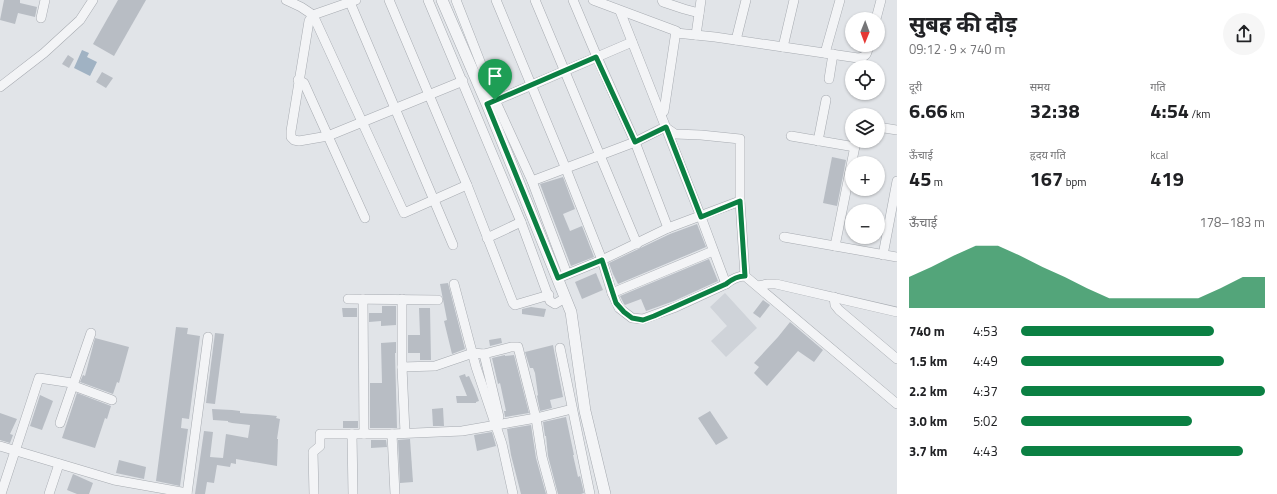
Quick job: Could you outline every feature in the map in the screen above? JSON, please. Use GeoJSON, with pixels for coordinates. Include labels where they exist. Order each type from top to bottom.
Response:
{"type":"FeatureCollection","features":[{"type":"Feature","properties":{"kind":"street"},"geometry":{"type":"LineString","coordinates":[[41,18],[45,0]]}},
{"type":"Feature","properties":{"kind":"street"},"geometry":{"type":"LineString","coordinates":[[0,87],[44,53],[80,20],[93,0]]}},
{"type":"Feature","properties":{"kind":"street"},"geometry":{"type":"LineString","coordinates":[[286,0],[313,15],[404,213],[467,186]]}},
{"type":"Feature","properties":{"kind":"street"},"geometry":{"type":"LineString","coordinates":[[389,0],[467,186],[513,303],[515,305],[549,295]]}},
{"type":"Feature","properties":{"kind":"street"},"geometry":{"type":"LineString","coordinates":[[428,0],[521,222],[550,301],[555,304],[565,298]]}},
{"type":"Feature","properties":{"kind":"street"},"geometry":{"type":"LineString","coordinates":[[442,0],[491,102],[532,181],[562,276],[565,298],[571,312],[585,411],[605,494]]}},
{"type":"Feature","properties":{"kind":"street"},"geometry":{"type":"LineString","coordinates":[[456,0],[491,102],[562,276]]}},
{"type":"Feature","properties":{"kind":"street"},"geometry":{"type":"LineString","coordinates":[[496,0],[566,169],[602,260],[616,303],[624,312],[632,318],[643,320],[676,307],[726,284],[732,279],[739,276],[745,276],[897,404]]}},
{"type":"Feature","properties":{"kind":"street"},"geometry":{"type":"LineString","coordinates":[[535,0],[637,244]]}},
{"type":"Feature","properties":{"kind":"street"},"geometry":{"type":"LineString","coordinates":[[572,0],[635,142],[668,228]]}},
{"type":"Feature","properties":{"kind":"street"},"geometry":{"type":"LineString","coordinates":[[593,0],[676,31],[664,111],[661,114]]}},
{"type":"Feature","properties":{"kind":"street"},"geometry":{"type":"LineString","coordinates":[[662,0],[663,2],[684,10],[699,12]]}},
{"type":"Feature","properties":{"kind":"street"},"geometry":{"type":"LineString","coordinates":[[696,35],[701,0]]}},
{"type":"Feature","properties":{"kind":"street"},"geometry":{"type":"LineString","coordinates":[[736,40],[746,0]]}},
{"type":"Feature","properties":{"kind":"street"},"geometry":{"type":"LineString","coordinates":[[783,47],[794,0]]}},
{"type":"Feature","properties":{"kind":"street"},"geometry":{"type":"LineString","coordinates":[[829,79],[829,53],[840,0]]}},
{"type":"Feature","properties":{"kind":"street"},"geometry":{"type":"LineString","coordinates":[[878,12],[881,0]]}},
{"type":"Feature","properties":{"kind":"street"},"geometry":{"type":"LineString","coordinates":[[453,245],[395,108],[351,1],[313,15],[308,21],[290,131],[291,137],[294,140],[299,141],[328,136],[395,108],[463,81]]}},
{"type":"Feature","properties":{"kind":"street"},"geometry":{"type":"LineString","coordinates":[[620,11],[726,284]]}},
{"type":"Feature","properties":{"kind":"street"},"geometry":{"type":"LineString","coordinates":[[676,34],[736,40],[858,58],[864,57],[867,55],[868,52]]}},
{"type":"Feature","properties":{"kind":"street"},"geometry":{"type":"LineString","coordinates":[[491,102],[632,42]]}},
{"type":"Feature","properties":{"kind":"street"},"geometry":{"type":"LineString","coordinates":[[298,80],[304,84],[366,218]]}},
{"type":"Feature","properties":{"kind":"street"},"geometry":{"type":"LineString","coordinates":[[818,140],[826,100]]}},
{"type":"Feature","properties":{"kind":"street"},"geometry":{"type":"LineString","coordinates":[[532,181],[635,142],[666,127]]}},
{"type":"Feature","properties":{"kind":"street"},"geometry":{"type":"LineString","coordinates":[[666,127],[675,134],[740,139],[740,201],[745,276]]}},
{"type":"Feature","properties":{"kind":"street"},"geometry":{"type":"LineString","coordinates":[[885,128],[897,130]]}},
{"type":"Feature","properties":{"kind":"street"},"geometry":{"type":"LineString","coordinates":[[792,136],[845,143]]}},
{"type":"Feature","properties":{"kind":"street"},"geometry":{"type":"LineString","coordinates":[[836,246],[855,148]]}},
{"type":"Feature","properties":{"kind":"street"},"geometry":{"type":"LineString","coordinates":[[883,255],[896,193],[897,181]]}},
{"type":"Feature","properties":{"kind":"street"},"geometry":{"type":"LineString","coordinates":[[562,276],[602,260],[668,228],[701,217],[740,201]]}},
{"type":"Feature","properties":{"kind":"street"},"geometry":{"type":"LineString","coordinates":[[487,238],[521,222]]}},
{"type":"Feature","properties":{"kind":"street"},"geometry":{"type":"LineString","coordinates":[[784,237],[897,257]]}},
{"type":"Feature","properties":{"kind":"street"},"geometry":{"type":"LineString","coordinates":[[612,293],[713,251]]}},
{"type":"Feature","properties":{"kind":"street"},"geometry":{"type":"LineString","coordinates":[[454,284],[476,367],[498,424]]}},
{"type":"Feature","properties":{"kind":"street"},"geometry":{"type":"LineString","coordinates":[[758,286],[776,284],[897,312]]}},
{"type":"Feature","properties":{"kind":"street"},"geometry":{"type":"LineString","coordinates":[[834,298],[835,305],[839,310],[897,359]]}},
{"type":"Feature","properties":{"kind":"street"},"geometry":{"type":"LineString","coordinates":[[348,299],[438,300]]}},
{"type":"Feature","properties":{"kind":"street"},"geometry":{"type":"LineString","coordinates":[[363,299],[364,434]]}},
{"type":"Feature","properties":{"kind":"street"},"geometry":{"type":"LineString","coordinates":[[402,299],[404,434]]}},
{"type":"Feature","properties":{"kind":"street"},"geometry":{"type":"LineString","coordinates":[[60,423],[91,333]]}},
{"type":"Feature","properties":{"kind":"street"},"geometry":{"type":"LineString","coordinates":[[0,446],[114,480],[187,494],[208,337]]}},
{"type":"Feature","properties":{"kind":"street"},"geometry":{"type":"LineString","coordinates":[[402,367],[435,366],[473,353],[484,354],[511,347],[518,347],[536,418],[542,457],[552,494]]}},
{"type":"Feature","properties":{"kind":"street"},"geometry":{"type":"LineString","coordinates":[[560,348],[590,494]]}},
{"type":"Feature","properties":{"kind":"street"},"geometry":{"type":"LineString","coordinates":[[484,354],[513,494]]}},
{"type":"Feature","properties":{"kind":"street"},"geometry":{"type":"LineString","coordinates":[[2,494],[39,378],[72,383],[74,386],[112,400]]}},
{"type":"Feature","properties":{"kind":"street"},"geometry":{"type":"LineString","coordinates":[[314,494],[313,452],[320,446],[320,434],[404,434],[462,431],[536,418],[572,409]]}},
{"type":"Feature","properties":{"kind":"street"},"geometry":{"type":"LineString","coordinates":[[352,434],[353,494]]}},
{"type":"Feature","properties":{"kind":"street"},"geometry":{"type":"LineString","coordinates":[[392,434],[395,494]]}},
{"type":"Feature","properties":{"kind":"street"},"geometry":{"type":"LineString","coordinates":[[50,494],[59,464]]}},
{"type":"Feature","properties":{"kind":"shaded area"},"geometry":{"type":"Polygon","coordinates":[[[725,293],[757,328],[726,357],[711,341],[727,326],[710,307],[725,293]]]}},
{"type":"Feature","properties":{"kind":"water"},"geometry":{"type":"Polygon","coordinates":[[[82,50],[89,53],[87,57],[97,62],[90,76],[74,68],[82,50]]]}},
{"type":"Feature","properties":{"kind":"building"},"geometry":{"type":"Polygon","coordinates":[[[4,0],[20,0],[20,3],[37,7],[35,17],[18,13],[15,24],[0,20],[4,0]]]}},
{"type":"Feature","properties":{"kind":"building"},"geometry":{"type":"Polygon","coordinates":[[[118,0],[146,0],[114,56],[93,44],[118,0]]]}},
{"type":"Feature","properties":{"kind":"building"},"geometry":{"type":"Polygon","coordinates":[[[68,55],[74,59],[69,68],[62,64],[68,55]]]}},
{"type":"Feature","properties":{"kind":"building"},"geometry":{"type":"Polygon","coordinates":[[[102,72],[113,78],[106,88],[96,82],[102,72]]]}},
{"type":"Feature","properties":{"kind":"building"},"geometry":{"type":"Polygon","coordinates":[[[832,157],[845,160],[837,206],[823,203],[832,157]]]}},
{"type":"Feature","properties":{"kind":"building"},"geometry":{"type":"Polygon","coordinates":[[[563,177],[575,209],[563,214],[570,231],[582,226],[594,257],[571,266],[540,184],[563,177]]]}},
{"type":"Feature","properties":{"kind":"building"},"geometry":{"type":"Polygon","coordinates":[[[697,224],[706,247],[618,284],[609,263],[670,234],[697,224]]]}},
{"type":"Feature","properties":{"kind":"building"},"geometry":{"type":"Polygon","coordinates":[[[709,259],[718,281],[674,301],[646,311],[641,299],[625,305],[620,296],[709,259]]]}},
{"type":"Feature","properties":{"kind":"building"},"geometry":{"type":"Polygon","coordinates":[[[596,273],[603,290],[582,299],[575,282],[596,273]]]}},
{"type":"Feature","properties":{"kind":"building"},"geometry":{"type":"Polygon","coordinates":[[[448,283],[465,349],[452,354],[444,321],[447,320],[440,284],[448,283]]]}},
{"type":"Feature","properties":{"kind":"building"},"geometry":{"type":"Polygon","coordinates":[[[763,300],[770,305],[760,318],[753,313],[763,300]]]}},
{"type":"Feature","properties":{"kind":"building"},"geometry":{"type":"Polygon","coordinates":[[[382,306],[396,306],[396,325],[381,326],[381,321],[369,322],[369,313],[382,313],[382,306]]]}},
{"type":"Feature","properties":{"kind":"building"},"geometry":{"type":"Polygon","coordinates":[[[531,307],[546,309],[544,317],[522,314],[522,309],[531,307]]]}},
{"type":"Feature","properties":{"kind":"building"},"geometry":{"type":"Polygon","coordinates":[[[342,308],[357,308],[357,317],[343,317],[342,308]]]}},
{"type":"Feature","properties":{"kind":"building"},"geometry":{"type":"Polygon","coordinates":[[[419,308],[430,308],[431,360],[420,360],[420,353],[408,353],[408,335],[420,335],[419,308]]]}},
{"type":"Feature","properties":{"kind":"building"},"geometry":{"type":"Polygon","coordinates":[[[790,322],[823,350],[814,362],[798,351],[767,386],[754,373],[759,367],[754,363],[790,322]]]}},
{"type":"Feature","properties":{"kind":"building"},"geometry":{"type":"Polygon","coordinates":[[[176,327],[188,328],[187,334],[200,336],[189,419],[182,418],[181,428],[188,429],[180,486],[156,481],[176,327]]]}},
{"type":"Feature","properties":{"kind":"building"},"geometry":{"type":"Polygon","coordinates":[[[215,333],[224,334],[215,404],[206,403],[215,333]]]}},
{"type":"Feature","properties":{"kind":"building"},"geometry":{"type":"Polygon","coordinates":[[[95,338],[129,347],[119,383],[117,382],[113,394],[80,382],[83,375],[85,376],[95,338]]]}},
{"type":"Feature","properties":{"kind":"building"},"geometry":{"type":"Polygon","coordinates":[[[501,338],[502,343],[490,346],[489,340],[501,338]]]}},
{"type":"Feature","properties":{"kind":"building"},"geometry":{"type":"Polygon","coordinates":[[[396,342],[397,428],[370,428],[370,383],[382,383],[381,343],[396,342]]]}},
{"type":"Feature","properties":{"kind":"building"},"geometry":{"type":"Polygon","coordinates":[[[553,345],[563,397],[550,400],[552,408],[540,411],[535,373],[533,368],[530,368],[525,352],[553,345]]]}},
{"type":"Feature","properties":{"kind":"building"},"geometry":{"type":"Polygon","coordinates":[[[505,355],[514,355],[529,413],[505,417],[504,411],[506,411],[500,383],[498,384],[492,358],[505,355]]]}},
{"type":"Feature","properties":{"kind":"building"},"geometry":{"type":"Polygon","coordinates":[[[465,374],[466,377],[469,376],[475,390],[479,401],[476,403],[457,403],[456,396],[467,396],[459,376],[465,374]]]}},
{"type":"Feature","properties":{"kind":"building"},"geometry":{"type":"Polygon","coordinates":[[[77,393],[111,406],[107,419],[105,418],[95,448],[62,438],[77,393]]]}},
{"type":"Feature","properties":{"kind":"building"},"geometry":{"type":"Polygon","coordinates":[[[40,395],[53,401],[42,430],[30,426],[40,395]]]}},
{"type":"Feature","properties":{"kind":"building"},"geometry":{"type":"Polygon","coordinates":[[[443,408],[444,426],[433,426],[432,409],[443,408]]]}},
{"type":"Feature","properties":{"kind":"building"},"geometry":{"type":"Polygon","coordinates":[[[212,409],[277,416],[276,418],[280,419],[277,439],[277,466],[236,459],[236,464],[231,463],[230,467],[217,465],[214,483],[207,482],[205,494],[195,494],[204,431],[213,432],[210,457],[223,458],[226,434],[248,438],[250,425],[213,420],[212,409]]]}},
{"type":"Feature","properties":{"kind":"building"},"geometry":{"type":"Polygon","coordinates":[[[710,411],[728,438],[716,445],[698,418],[710,411]]]}},
{"type":"Feature","properties":{"kind":"building"},"geometry":{"type":"Polygon","coordinates":[[[0,413],[17,419],[10,434],[13,435],[10,443],[0,440],[0,413]]]}},
{"type":"Feature","properties":{"kind":"building"},"geometry":{"type":"Polygon","coordinates":[[[566,417],[578,477],[580,476],[584,493],[581,494],[558,494],[548,456],[543,422],[566,417]]]}},
{"type":"Feature","properties":{"kind":"building"},"geometry":{"type":"Polygon","coordinates":[[[343,421],[358,421],[358,428],[343,428],[343,421]]]}},
{"type":"Feature","properties":{"kind":"building"},"geometry":{"type":"Polygon","coordinates":[[[531,425],[536,458],[546,494],[521,494],[511,455],[507,429],[531,425]]]}},
{"type":"Feature","properties":{"kind":"building"},"geometry":{"type":"Polygon","coordinates":[[[492,432],[496,446],[477,451],[474,435],[492,432]]]}},
{"type":"Feature","properties":{"kind":"building"},"geometry":{"type":"Polygon","coordinates":[[[410,439],[413,482],[400,483],[398,440],[410,439]]]}},
{"type":"Feature","properties":{"kind":"building"},"geometry":{"type":"Polygon","coordinates":[[[371,440],[386,440],[387,447],[371,448],[371,440]]]}},
{"type":"Feature","properties":{"kind":"building"},"geometry":{"type":"Polygon","coordinates":[[[119,460],[146,467],[144,479],[116,473],[119,460]]]}},
{"type":"Feature","properties":{"kind":"building"},"geometry":{"type":"Polygon","coordinates":[[[73,474],[93,483],[89,494],[77,494],[67,490],[73,474]]]}},
{"type":"Feature","properties":{"kind":"route"},"geometry":{"type":"LineString","coordinates":[[596,57],[635,142],[666,127],[701,217],[740,201],[745,276],[739,276],[732,279],[726,284],[676,307],[643,320],[632,318],[619,308],[612,293],[602,260],[558,278],[487,104],[495,100],[596,57]]}}]}
